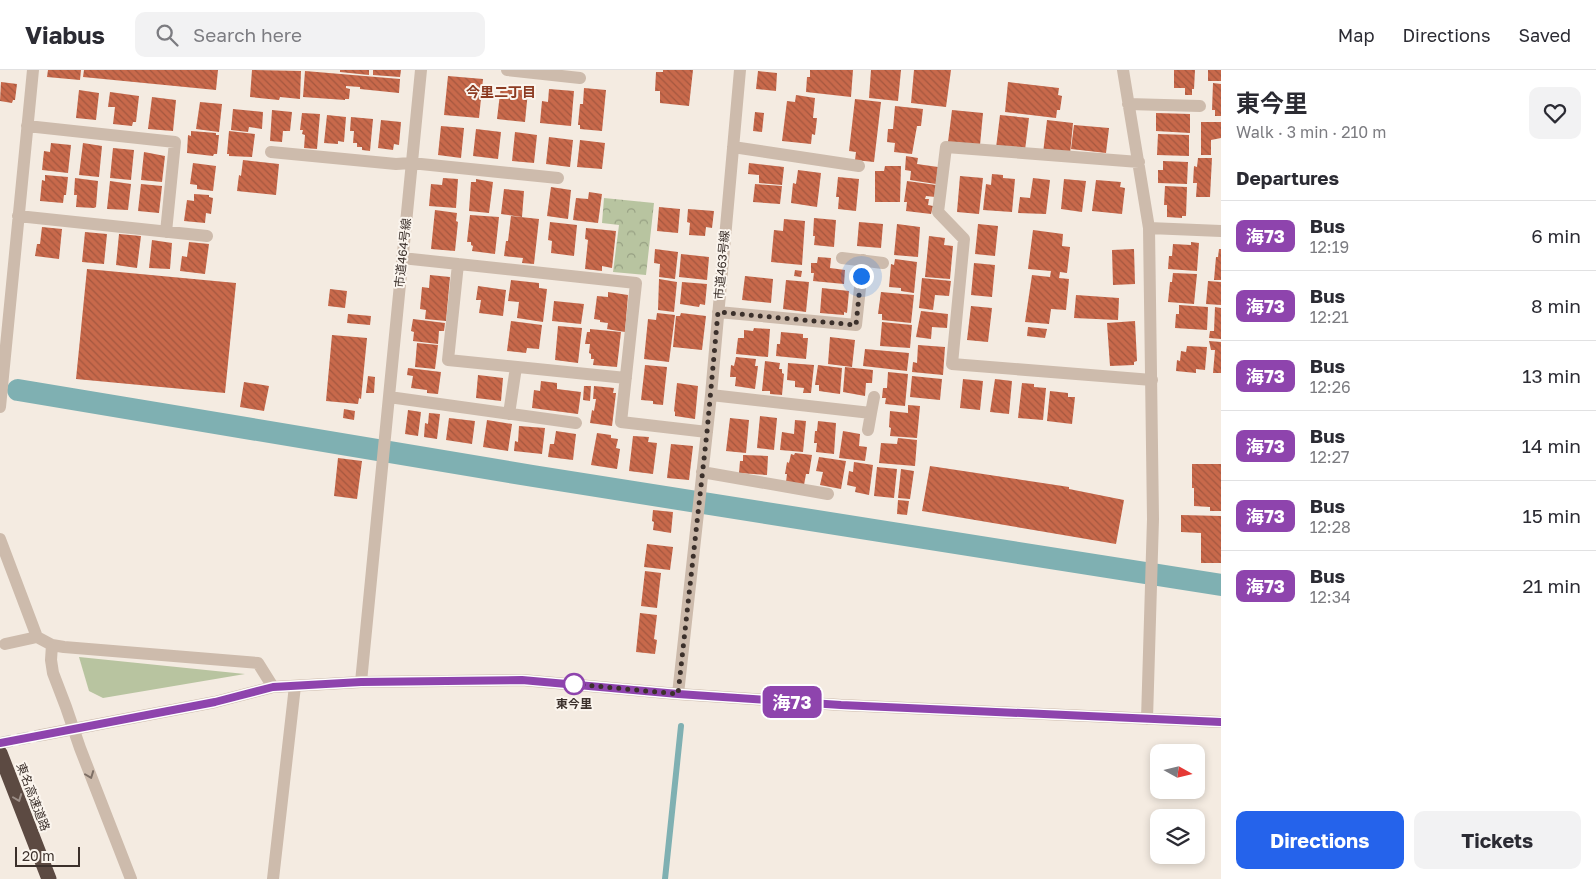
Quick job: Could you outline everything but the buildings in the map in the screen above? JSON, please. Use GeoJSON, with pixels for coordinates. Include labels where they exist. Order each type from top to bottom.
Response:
{"type":"FeatureCollection","features":[{"type":"Feature","properties":{"kind":"highway","name":"東名高速道路"},"geometry":{"type":"LineString","coordinates":[[0,753],[50,879]]}},
{"type":"Feature","properties":{"kind":"street"},"geometry":{"type":"LineString","coordinates":[[0,407],[33,70]]}},
{"type":"Feature","properties":{"kind":"street","name":"市道464号線"},"geometry":{"type":"LineString","coordinates":[[361,682],[421,70]]}},
{"type":"Feature","properties":{"kind":"street"},"geometry":{"type":"LineString","coordinates":[[507,70],[580,78]]}},
{"type":"Feature","properties":{"kind":"street","name":"市道463号線"},"geometry":{"type":"LineString","coordinates":[[678,694],[711,395],[740,70]]}},
{"type":"Feature","properties":{"kind":"street"},"geometry":{"type":"LineString","coordinates":[[1123,70],[1149,228],[1153,519],[1147,720]]}},
{"type":"Feature","properties":{"kind":"street"},"geometry":{"type":"LineString","coordinates":[[1128,104],[1200,106]]}},
{"type":"Feature","properties":{"kind":"street"},"geometry":{"type":"LineString","coordinates":[[27,126],[175,142],[166,232]]}},
{"type":"Feature","properties":{"kind":"street"},"geometry":{"type":"LineString","coordinates":[[733,147],[860,166]]}},
{"type":"Feature","properties":{"kind":"street"},"geometry":{"type":"LineString","coordinates":[[1139,162],[946,148],[938,212],[964,239],[952,364],[1152,380]]}},
{"type":"Feature","properties":{"kind":"street"},"geometry":{"type":"LineString","coordinates":[[271,152],[396,164],[411,163],[558,178]]}},
{"type":"Feature","properties":{"kind":"street"},"geometry":{"type":"LineString","coordinates":[[18,216],[206,236]]}},
{"type":"Feature","properties":{"kind":"street"},"geometry":{"type":"LineString","coordinates":[[1149,228],[1221,231]]}},
{"type":"Feature","properties":{"kind":"street"},"geometry":{"type":"LineString","coordinates":[[402,258],[636,284],[621,422],[707,432]]}},
{"type":"Feature","properties":{"kind":"street"},"geometry":{"type":"LineString","coordinates":[[842,258],[883,263]]}},
{"type":"Feature","properties":{"kind":"street"},"geometry":{"type":"LineString","coordinates":[[718,312],[856,325],[863,260]]}},
{"type":"Feature","properties":{"kind":"street"},"geometry":{"type":"LineString","coordinates":[[458,264],[448,360],[626,378]]}},
{"type":"Feature","properties":{"kind":"street"},"geometry":{"type":"LineString","coordinates":[[509,414],[516,367]]}},
{"type":"Feature","properties":{"kind":"street"},"geometry":{"type":"LineString","coordinates":[[711,395],[871,413]]}},
{"type":"Feature","properties":{"kind":"street"},"geometry":{"type":"LineString","coordinates":[[389,397],[576,423]]}},
{"type":"Feature","properties":{"kind":"street"},"geometry":{"type":"LineString","coordinates":[[868,430],[874,397]]}},
{"type":"Feature","properties":{"kind":"street"},"geometry":{"type":"LineString","coordinates":[[702,472],[828,494]]}},
{"type":"Feature","properties":{"kind":"street"},"geometry":{"type":"LineString","coordinates":[[0,539],[37,637]]}},
{"type":"Feature","properties":{"kind":"street"},"geometry":{"type":"LineString","coordinates":[[5,644],[37,637],[52,645],[258,663],[273,687]]}},
{"type":"Feature","properties":{"kind":"street"},"geometry":{"type":"LineString","coordinates":[[52,645],[51,660],[53,673],[130,879]]}},
{"type":"Feature","properties":{"kind":"street"},"geometry":{"type":"LineString","coordinates":[[42,735],[215,702],[273,687],[361,682],[522,680],[678,694],[841,705],[1221,722]]}},
{"type":"Feature","properties":{"kind":"street"},"geometry":{"type":"LineString","coordinates":[[273,879],[295,686]]}},
{"type":"Feature","properties":{"kind":"green space"},"geometry":{"type":"Polygon","coordinates":[[[604,198],[654,203],[646,275],[613,272],[619,225],[602,223],[604,198]]]}},
{"type":"Feature","properties":{"kind":"green space"},"geometry":{"type":"Polygon","coordinates":[[[79,657],[245,674],[103,698],[89,691],[79,657]]]}},
{"type":"Feature","properties":{"kind":"waterway"},"geometry":{"type":"LineString","coordinates":[[18,390],[533,476],[1221,585]]}},
{"type":"Feature","properties":{"kind":"waterway"},"geometry":{"type":"LineString","coordinates":[[665,879],[681,726]]}},
{"type":"Feature","properties":{"kind":"tunnel"},"geometry":{"type":"LineString","coordinates":[[0,743],[42,735]]}},
{"type":"Feature","properties":{"kind":"bus line","name":"海73"},"geometry":{"type":"LineString","coordinates":[[0,743],[215,702],[273,687],[361,682],[522,680],[678,694],[841,705],[1221,722]]}},
{"type":"Feature","properties":{"kind":"place","name":"東今里"},"geometry":{"type":"Point","coordinates":[574,684]}},
{"type":"Feature","properties":{"kind":"district","name":"今里二丁目"},"geometry":{"type":"Point","coordinates":[501,92]}},
{"type":"Feature","properties":{"kind":"route"},"geometry":{"type":"LineString","coordinates":[[574,684],[678,694],[707,432],[718,312],[856,325],[861,276]]}}]}
